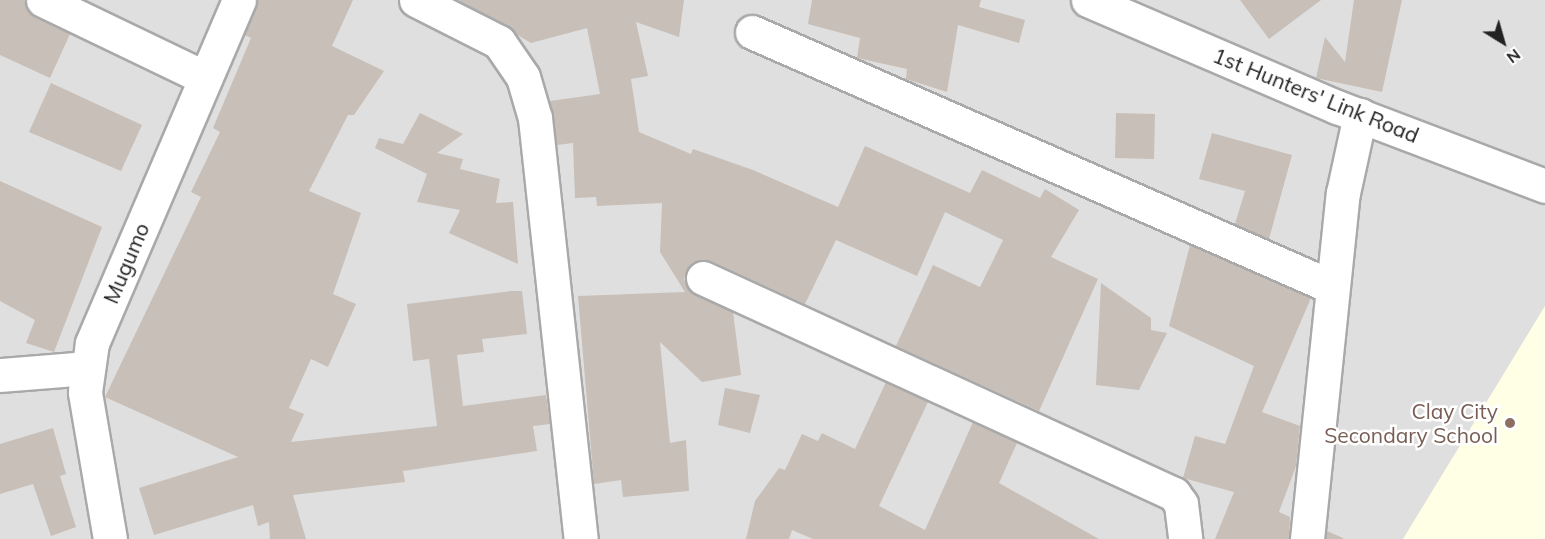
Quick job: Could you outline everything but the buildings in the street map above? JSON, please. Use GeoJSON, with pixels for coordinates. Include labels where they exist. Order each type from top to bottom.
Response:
{"type":"FeatureCollection","features":[{"type":"Feature","properties":{"kind":"street"},"geometry":{"type":"LineString","coordinates":[[43,0],[206,78]]}},
{"type":"Feature","properties":{"kind":"street","name":"Mugumo"},"geometry":{"type":"LineString","coordinates":[[110,539],[95,425],[85,392],[92,343],[239,0]]}},
{"type":"Feature","properties":{"kind":"street"},"geometry":{"type":"LineString","coordinates":[[416,0],[498,42],[523,77],[535,118],[580,539]]}},
{"type":"Feature","properties":{"kind":"street","name":"1st Hunters' Link Road"},"geometry":{"type":"LineString","coordinates":[[1089,0],[1360,115],[1545,186]]}},
{"type":"Feature","properties":{"kind":"street"},"geometry":{"type":"LineString","coordinates":[[752,32],[1332,287]]}},
{"type":"Feature","properties":{"kind":"street"},"geometry":{"type":"LineString","coordinates":[[1306,539],[1332,287],[1360,115]]}},
{"type":"Feature","properties":{"kind":"street"},"geometry":{"type":"LineString","coordinates":[[703,278],[1174,494],[1181,504],[1185,539]]}},
{"type":"Feature","properties":{"kind":"street"},"geometry":{"type":"LineString","coordinates":[[0,375],[87,368]]}},
{"type":"Feature","properties":{"kind":"shaded area"},"geometry":{"type":"Polygon","coordinates":[[[0,0],[1545,0],[1545,539],[0,539],[0,0]]]}},
{"type":"Feature","properties":{"kind":"shaded area","name":"Clay City Secondary School"},"geometry":{"type":"Polygon","coordinates":[[[1545,306],[1545,539],[1403,539],[1545,306]]]}},
{"type":"Feature","properties":{"kind":"place","name":"Clay City Secondary School"},"geometry":{"type":"Point","coordinates":[1510,423]}}]}
